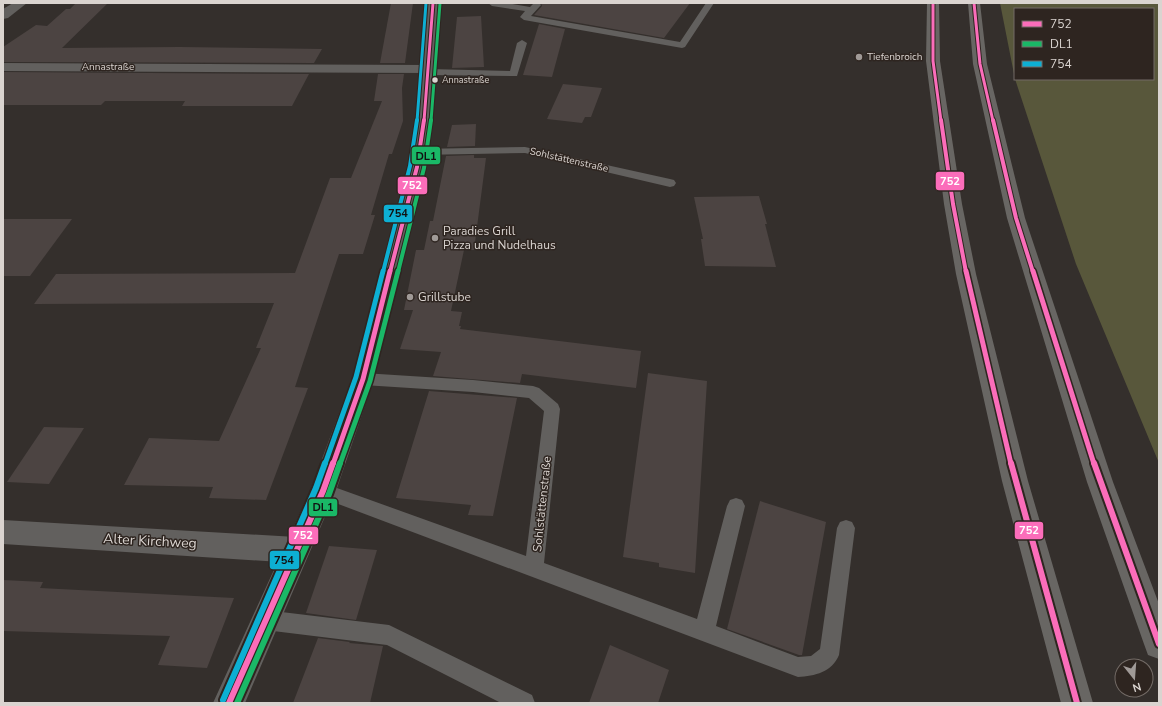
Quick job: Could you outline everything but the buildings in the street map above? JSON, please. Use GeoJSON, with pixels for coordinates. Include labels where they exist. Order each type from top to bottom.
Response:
{"type":"FeatureCollection","features":[{"type":"Feature","properties":{"kind":"highway"},"geometry":{"type":"LineString","coordinates":[[933,3],[933,61],[953,204],[966,274],[1015,481],[1077,703]]}},
{"type":"Feature","properties":{"kind":"highway"},"geometry":{"type":"LineString","coordinates":[[974,3],[980,64],[1016,218],[1100,482],[1159,644]]}},
{"type":"Feature","properties":{"kind":"street"},"geometry":{"type":"LineString","coordinates":[[3,15],[21,3]]}},
{"type":"Feature","properties":{"kind":"street"},"geometry":{"type":"LineString","coordinates":[[229,703],[323,491],[364,379],[417,167],[426,106],[434,3]]}},
{"type":"Feature","properties":{"kind":"street","name":"Annastraße"},"geometry":{"type":"LineString","coordinates":[[3,67],[429,70]]}},
{"type":"Feature","properties":{"kind":"street","name":"Alter Kirchweg"},"geometry":{"type":"LineString","coordinates":[[3,532],[296,550]]}},
{"type":"Feature","properties":{"kind":"lane"},"geometry":{"type":"LineString","coordinates":[[492,3],[532,10]]}},
{"type":"Feature","properties":{"kind":"lane"},"geometry":{"type":"LineString","coordinates":[[539,3],[524,17],[682,45],[710,3]]}},
{"type":"Feature","properties":{"kind":"lane"},"geometry":{"type":"LineString","coordinates":[[429,70],[514,74],[522,44]]}},
{"type":"Feature","properties":{"kind":"lane","name":"Sohlstättenstraße"},"geometry":{"type":"LineString","coordinates":[[419,152],[525,150],[670,183]]}},
{"type":"Feature","properties":{"kind":"lane","name":"Sohlstättenstraße"},"geometry":{"type":"LineString","coordinates":[[323,491],[534,568],[552,410],[533,392],[473,386],[364,379]]}},
{"type":"Feature","properties":{"kind":"lane"},"geometry":{"type":"LineString","coordinates":[[704,632],[736,506]]}},
{"type":"Feature","properties":{"kind":"lane"},"geometry":{"type":"LineString","coordinates":[[534,568],[798,667],[814,666],[828,654],[846,528]]}},
{"type":"Feature","properties":{"kind":"lane"},"geometry":{"type":"LineString","coordinates":[[265,620],[389,635],[524,703]]}},
{"type":"Feature","properties":{"kind":"shaded area"},"geometry":{"type":"Polygon","coordinates":[[[1000,3],[1159,3],[1159,463],[1076,264],[1015,80],[1154,80],[1154,8],[1014,8],[1014,74],[1000,3]]]}},
{"type":"Feature","properties":{"kind":"transit line","name":"754"},"geometry":{"type":"LineString","coordinates":[[223,700],[316,488],[356,377],[410,166],[419,105],[426,3]]}},
{"type":"Feature","properties":{"kind":"transit line","name":"752"},"geometry":{"type":"LineString","coordinates":[[229,703],[323,491],[363,379],[417,167],[426,106],[433,3]]}},
{"type":"Feature","properties":{"kind":"transit line","name":"DL1"},"geometry":{"type":"LineString","coordinates":[[237,703],[329,494],[370,381],[424,168],[433,106],[440,3]]}},
{"type":"Feature","properties":{"kind":"transit line","name":"752"},"geometry":{"type":"LineString","coordinates":[[933,3],[933,61],[953,204],[966,274],[1015,481],[1077,703]]}},
{"type":"Feature","properties":{"kind":"transit line","name":"752"},"geometry":{"type":"LineString","coordinates":[[974,3],[980,64],[1016,218],[1100,482],[1159,644]]}},
{"type":"Feature","properties":{"kind":"place","name":"Tiefenbroich"},"geometry":{"type":"Point","coordinates":[859,57]}},
{"type":"Feature","properties":{"kind":"place","name":"Annastraße"},"geometry":{"type":"Point","coordinates":[435,80]}},
{"type":"Feature","properties":{"kind":"place","name":"Paradies Grill Pizza und Nudelhaus"},"geometry":{"type":"Point","coordinates":[435,238]}},
{"type":"Feature","properties":{"kind":"place","name":"Grillstube"},"geometry":{"type":"Point","coordinates":[410,297]}}]}
